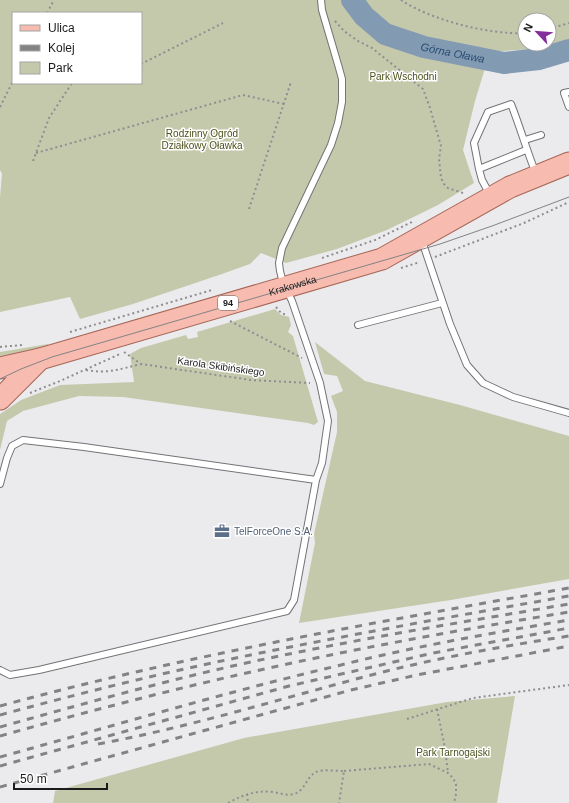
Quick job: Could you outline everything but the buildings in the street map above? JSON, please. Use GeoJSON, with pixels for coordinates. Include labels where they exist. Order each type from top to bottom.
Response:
{"type":"FeatureCollection","features":[{"type":"Feature","properties":{"kind":"main road","name":"Krakowska"},"geometry":{"type":"LineString","coordinates":[[4,371],[34,351],[286,287],[382,259],[418,228],[536,175],[569,163]]}},
{"type":"Feature","properties":{"kind":"main road","name":"94"},"geometry":{"type":"LineString","coordinates":[[0,399],[34,351]]}},
{"type":"Feature","properties":{"kind":"lane"},"geometry":{"type":"LineString","coordinates":[[0,670],[10,675],[39,670],[287,611],[294,600],[316,480],[322,463],[328,421],[320,383],[292,301],[280,271],[279,263],[282,248],[331,145],[338,123],[342,102],[340,74],[321,2]]}},
{"type":"Feature","properties":{"kind":"lane"},"geometry":{"type":"LineString","coordinates":[[569,92],[564,93],[569,107]]}},
{"type":"Feature","properties":{"kind":"lane"},"geometry":{"type":"LineString","coordinates":[[491,196],[482,180],[474,143],[488,112],[512,104],[525,140],[526,150],[536,175]]}},
{"type":"Feature","properties":{"kind":"lane"},"geometry":{"type":"LineString","coordinates":[[525,140],[541,135]]}},
{"type":"Feature","properties":{"kind":"lane"},"geometry":{"type":"LineString","coordinates":[[479,170],[526,150]]}},
{"type":"Feature","properties":{"kind":"lane"},"geometry":{"type":"LineString","coordinates":[[418,228],[442,303],[467,365],[482,383],[513,397],[569,412]]}},
{"type":"Feature","properties":{"kind":"lane"},"geometry":{"type":"LineString","coordinates":[[358,325],[442,303]]}},
{"type":"Feature","properties":{"kind":"lane"},"geometry":{"type":"LineString","coordinates":[[0,484],[12,446],[23,440],[84,447],[316,480]]}},
{"type":"Feature","properties":{"kind":"path"},"geometry":{"type":"LineString","coordinates":[[48,12],[54,0]]}},
{"type":"Feature","properties":{"kind":"path"},"geometry":{"type":"LineString","coordinates":[[401,0],[421,11],[482,30],[517,34]]}},
{"type":"Feature","properties":{"kind":"path"},"geometry":{"type":"LineString","coordinates":[[321,2],[344,31],[358,41],[372,48],[423,89],[441,146],[439,159],[441,178],[448,188],[464,194],[458,197]]}},
{"type":"Feature","properties":{"kind":"path"},"geometry":{"type":"LineString","coordinates":[[142,64],[223,23]]}},
{"type":"Feature","properties":{"kind":"path"},"geometry":{"type":"LineString","coordinates":[[557,27],[569,23]]}},
{"type":"Feature","properties":{"kind":"path"},"geometry":{"type":"LineString","coordinates":[[249,209],[291,82]]}},
{"type":"Feature","properties":{"kind":"path"},"geometry":{"type":"LineString","coordinates":[[0,107],[12,84]]}},
{"type":"Feature","properties":{"kind":"path"},"geometry":{"type":"LineString","coordinates":[[33,161],[49,118],[71,84]]}},
{"type":"Feature","properties":{"kind":"path"},"geometry":{"type":"LineString","coordinates":[[36,153],[243,95],[284,104]]}},
{"type":"Feature","properties":{"kind":"path"},"geometry":{"type":"LineString","coordinates":[[427,260],[524,222],[569,202]]}},
{"type":"Feature","properties":{"kind":"path"},"geometry":{"type":"LineString","coordinates":[[321,258],[375,240],[418,228]]}},
{"type":"Feature","properties":{"kind":"path"},"geometry":{"type":"LineString","coordinates":[[67,333],[148,309]]}},
{"type":"Feature","properties":{"kind":"path"},"geometry":{"type":"LineString","coordinates":[[228,321],[293,352],[314,365]]}},
{"type":"Feature","properties":{"kind":"path"},"geometry":{"type":"LineString","coordinates":[[0,347],[34,351]]}},
{"type":"Feature","properties":{"kind":"path"},"geometry":{"type":"LineString","coordinates":[[26,395],[86,370],[124,352],[141,364]]}},
{"type":"Feature","properties":{"kind":"path"},"geometry":{"type":"LineString","coordinates":[[86,370],[100,373],[141,364]]}},
{"type":"Feature","properties":{"kind":"path","name":"Karola Skibińskiego"},"geometry":{"type":"LineString","coordinates":[[141,364],[251,380],[320,383]]}},
{"type":"Feature","properties":{"kind":"path"},"geometry":{"type":"LineString","coordinates":[[407,719],[473,698],[569,685]]}},
{"type":"Feature","properties":{"kind":"path"},"geometry":{"type":"LineString","coordinates":[[437,709],[448,773]]}},
{"type":"Feature","properties":{"kind":"path"},"geometry":{"type":"LineString","coordinates":[[228,803],[246,794],[263,791],[294,794],[302,790],[311,776],[316,772],[426,764],[434,765],[448,773],[456,784],[454,803]]}},
{"type":"Feature","properties":{"kind":"path"},"geometry":{"type":"LineString","coordinates":[[339,803],[344,770]]}},
{"type":"Feature","properties":{"kind":"path"},"geometry":{"type":"LineString","coordinates":[[246,794],[248,803]]}},
{"type":"Feature","properties":{"kind":"green space"},"geometry":{"type":"Polygon","coordinates":[[[0,0],[569,0],[569,42],[557,47],[557,12],[517,12],[517,50],[490,52],[475,101],[463,150],[474,183],[438,205],[387,230],[337,249],[286,263],[261,253],[250,264],[133,304],[80,319],[70,297],[0,312],[0,197],[2,174],[0,170],[0,0]]]}},
{"type":"Feature","properties":{"kind":"green space"},"geometry":{"type":"Polygon","coordinates":[[[275,309],[281,315],[289,317],[291,325],[288,332],[293,336],[318,422],[314,425],[123,397],[79,396],[23,411],[7,421],[0,450],[0,414],[21,400],[60,385],[134,382],[130,354],[141,348],[186,335],[188,339],[198,337],[197,332],[275,309]]]}},
{"type":"Feature","properties":{"kind":"green space"},"geometry":{"type":"Polygon","coordinates":[[[315,342],[365,381],[460,405],[569,436],[569,579],[451,600],[299,623],[315,543],[314,534],[337,432],[337,412],[331,396],[343,391],[337,376],[324,374],[315,342]]]}},
{"type":"Feature","properties":{"kind":"green space"},"geometry":{"type":"Polygon","coordinates":[[[48,345],[0,358],[0,352],[48,345]]]}},
{"type":"Feature","properties":{"kind":"green space","name":"Park Tarnogajski"},"geometry":{"type":"Polygon","coordinates":[[[515,696],[497,803],[53,803],[55,791],[244,738],[447,702],[515,696]]]}},
{"type":"Feature","properties":{"kind":"waterway","name":"Górna Oława"},"geometry":{"type":"LineString","coordinates":[[352,0],[364,16],[385,34],[424,47],[504,63],[539,59],[569,50]]}},
{"type":"Feature","properties":{"kind":"tram line"},"geometry":{"type":"LineString","coordinates":[[0,379],[52,357],[440,244],[569,197]]}},
{"type":"Feature","properties":{"kind":"railway"},"geometry":{"type":"LineString","coordinates":[[0,706],[212,655],[354,627],[569,588]]}},
{"type":"Feature","properties":{"kind":"railway"},"geometry":{"type":"LineString","coordinates":[[0,715],[212,663],[345,636],[569,596]]}},
{"type":"Feature","properties":{"kind":"railway"},"geometry":{"type":"LineString","coordinates":[[0,727],[157,684],[251,662],[370,638],[569,604]]}},
{"type":"Feature","properties":{"kind":"railway"},"geometry":{"type":"LineString","coordinates":[[0,736],[130,701],[260,670],[414,639],[569,612]]}},
{"type":"Feature","properties":{"kind":"railway"},"geometry":{"type":"LineString","coordinates":[[0,757],[298,675],[455,640],[569,620]]}},
{"type":"Feature","properties":{"kind":"railway"},"geometry":{"type":"LineString","coordinates":[[0,766],[289,686],[433,653],[569,628]]}},
{"type":"Feature","properties":{"kind":"railway"},"geometry":{"type":"LineString","coordinates":[[98,744],[131,738],[356,679],[435,660],[488,649],[569,636]]}},
{"type":"Feature","properties":{"kind":"railway"},"geometry":{"type":"LineString","coordinates":[[0,787],[351,690],[417,675],[569,646]]}},
{"type":"Feature","properties":{"kind":"place","name":"TelForceOne S.A."},"geometry":{"type":"Point","coordinates":[222,531]}},
{"type":"Feature","properties":{"kind":"park label","name":"Park Wschodni"},"geometry":{"type":"Point","coordinates":[403,76]}},
{"type":"Feature","properties":{"kind":"park label","name":"Rodzinny Ogród Działkowy Oławka"},"geometry":{"type":"Point","coordinates":[202,138]}}]}
